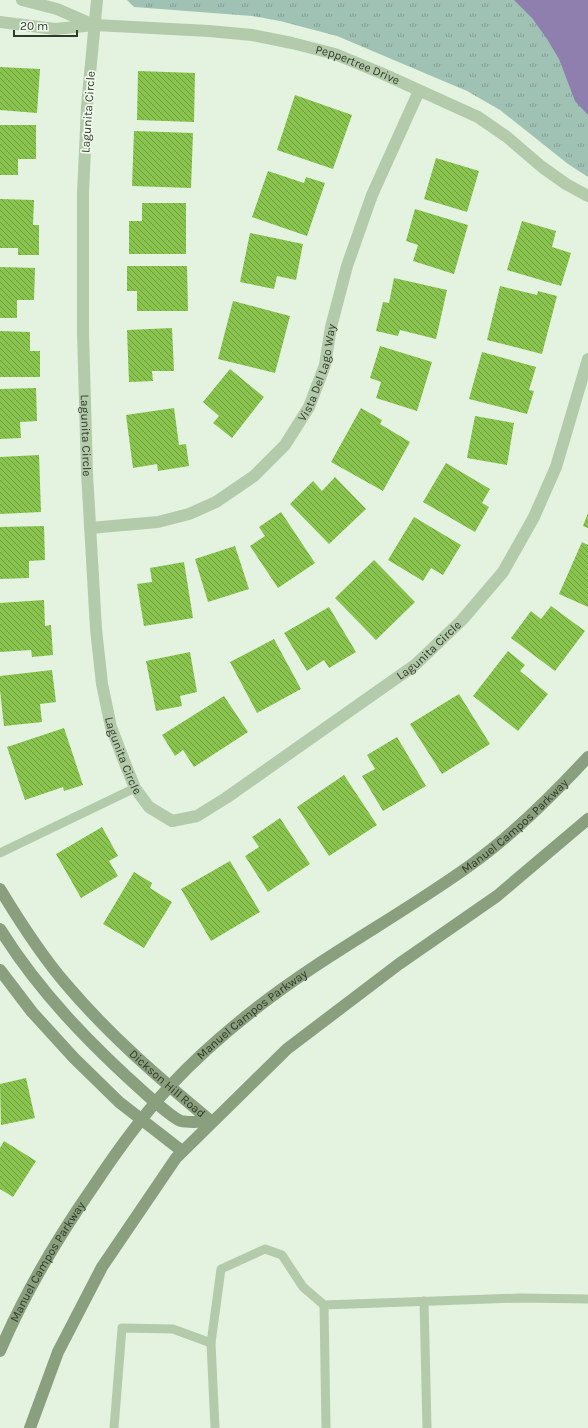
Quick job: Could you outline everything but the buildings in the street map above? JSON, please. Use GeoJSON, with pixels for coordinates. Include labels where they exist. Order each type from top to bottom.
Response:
{"type":"FeatureCollection","features":[{"type":"Feature","properties":{"kind":"main road","name":"Manuel Campos Parkway"},"geometry":{"type":"LineString","coordinates":[[0,1351],[33,1282],[70,1221],[116,1154],[169,1086],[210,1047],[259,1006],[328,958],[413,904],[472,864],[501,842],[527,820],[559,789],[588,757]]}},
{"type":"Feature","properties":{"kind":"main road"},"geometry":{"type":"LineString","coordinates":[[30,1428],[58,1352],[102,1267],[182,1151],[286,1049],[399,964],[497,896],[588,819]]}},
{"type":"Feature","properties":{"kind":"main road","name":"Dickson Hill Road"},"geometry":{"type":"LineString","coordinates":[[0,890],[28,935],[66,984],[102,1024],[169,1086],[212,1122]]}},
{"type":"Feature","properties":{"kind":"main road","name":"Dickson Hill Road"},"geometry":{"type":"LineString","coordinates":[[0,929],[10,946],[49,996],[90,1041],[130,1080],[156,1103],[180,1121],[212,1122]]}},
{"type":"Feature","properties":{"kind":"main road"},"geometry":{"type":"LineString","coordinates":[[0,970],[32,1012],[74,1058],[114,1098],[182,1151]]}},
{"type":"Feature","properties":{"kind":"street","name":"Peppertree Drive"},"geometry":{"type":"LineString","coordinates":[[22,0],[57,9],[95,25]]}},
{"type":"Feature","properties":{"kind":"street","name":"Lagunita Circle"},"geometry":{"type":"LineString","coordinates":[[97,0],[87,106],[83,193],[83,333],[87,473],[96,629],[102,684],[111,727],[135,788],[149,807],[172,820],[197,816],[226,798],[415,665],[462,620],[503,572],[534,518],[556,467],[588,359]]}},
{"type":"Feature","properties":{"kind":"street","name":"Peppertree Drive"},"geometry":{"type":"LineString","coordinates":[[0,22],[55,29],[95,25],[209,31],[252,35],[335,54],[478,117],[507,136],[542,167],[566,184],[588,196]]}},
{"type":"Feature","properties":{"kind":"street","name":"Vista Del Lago Way"},"geometry":{"type":"LineString","coordinates":[[90,528],[158,522],[189,514],[216,502],[254,476],[285,445],[309,407],[325,365],[331,327],[347,266],[372,195],[419,91]]}},
{"type":"Feature","properties":{"kind":"lane"},"geometry":{"type":"LineString","coordinates":[[0,853],[135,788]]}},
{"type":"Feature","properties":{"kind":"lane"},"geometry":{"type":"LineString","coordinates":[[215,1428],[211,1343],[221,1269],[265,1249],[282,1255],[303,1287],[324,1305],[520,1298],[588,1299]]}},
{"type":"Feature","properties":{"kind":"lane"},"geometry":{"type":"LineString","coordinates":[[424,1302],[427,1428]]}},
{"type":"Feature","properties":{"kind":"lane"},"geometry":{"type":"LineString","coordinates":[[324,1305],[326,1428]]}},
{"type":"Feature","properties":{"kind":"lane"},"geometry":{"type":"LineString","coordinates":[[114,1428],[122,1328],[173,1329],[211,1343]]}},
{"type":"Feature","properties":{"kind":"green space"},"geometry":{"type":"Polygon","coordinates":[[[127,0],[588,0],[588,177],[568,164],[500,110],[467,91],[337,36],[280,21],[252,16],[134,7],[127,0]]]}},
{"type":"Feature","properties":{"kind":"shaded area"},"geometry":{"type":"Polygon","coordinates":[[[514,0],[588,0],[588,115],[575,101],[559,59],[547,39],[532,18],[514,0]]]}}]}
